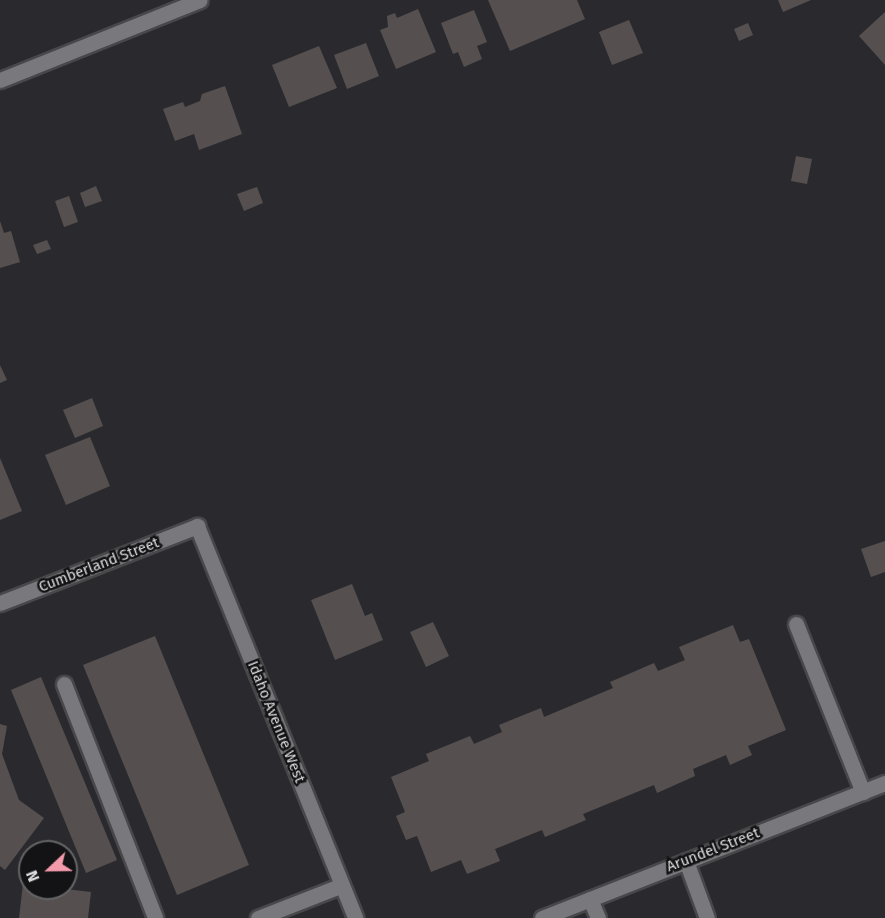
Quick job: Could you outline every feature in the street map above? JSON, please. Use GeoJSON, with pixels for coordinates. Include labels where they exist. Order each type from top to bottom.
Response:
{"type":"FeatureCollection","features":[{"type":"Feature","properties":{"kind":"street"},"geometry":{"type":"LineString","coordinates":[[0,80],[200,0]]}},
{"type":"Feature","properties":{"kind":"street","name":"Cumberland Street"},"geometry":{"type":"LineString","coordinates":[[0,603],[197,526]]}},
{"type":"Feature","properties":{"kind":"street","name":"Idaho Avenue West"},"geometry":{"type":"LineString","coordinates":[[197,526],[355,918]]}},
{"type":"Feature","properties":{"kind":"street"},"geometry":{"type":"LineString","coordinates":[[796,624],[863,792]]}},
{"type":"Feature","properties":{"kind":"street"},"geometry":{"type":"LineString","coordinates":[[64,684],[155,918]]}},
{"type":"Feature","properties":{"kind":"street","name":"Arundel Street"},"geometry":{"type":"LineString","coordinates":[[542,918],[885,783]]}},
{"type":"Feature","properties":{"kind":"street"},"geometry":{"type":"LineString","coordinates":[[686,861],[707,918]]}},
{"type":"Feature","properties":{"kind":"street"},"geometry":{"type":"LineString","coordinates":[[258,918],[342,885]]}},
{"type":"Feature","properties":{"kind":"street"},"geometry":{"type":"LineString","coordinates":[[590,899],[598,918]]}},
{"type":"Feature","properties":{"kind":"building"},"geometry":{"type":"Polygon","coordinates":[[[488,0],[577,0],[585,19],[510,51],[488,0]]]}},
{"type":"Feature","properties":{"kind":"building"},"geometry":{"type":"Polygon","coordinates":[[[778,0],[811,0],[783,12],[778,0]]]}},
{"type":"Feature","properties":{"kind":"building"},"geometry":{"type":"Polygon","coordinates":[[[418,9],[436,52],[396,69],[380,30],[388,27],[387,16],[395,13],[397,18],[418,9]]]}},
{"type":"Feature","properties":{"kind":"building"},"geometry":{"type":"Polygon","coordinates":[[[474,10],[487,42],[477,46],[482,59],[464,67],[458,52],[453,54],[441,23],[474,10]]]}},
{"type":"Feature","properties":{"kind":"building"},"geometry":{"type":"Polygon","coordinates":[[[885,12],[885,65],[859,36],[885,12]]]}},
{"type":"Feature","properties":{"kind":"building"},"geometry":{"type":"Polygon","coordinates":[[[629,20],[643,53],[612,65],[599,32],[629,20]]]}},
{"type":"Feature","properties":{"kind":"building"},"geometry":{"type":"Polygon","coordinates":[[[748,23],[753,35],[739,41],[734,29],[748,23]]]}},
{"type":"Feature","properties":{"kind":"building"},"geometry":{"type":"Polygon","coordinates":[[[366,43],[379,76],[347,89],[334,55],[366,43]]]}},
{"type":"Feature","properties":{"kind":"building"},"geometry":{"type":"Polygon","coordinates":[[[319,46],[337,88],[289,107],[272,65],[319,46]]]}},
{"type":"Feature","properties":{"kind":"building"},"geometry":{"type":"Polygon","coordinates":[[[225,86],[242,134],[199,150],[194,134],[175,141],[163,109],[183,102],[185,107],[200,101],[202,94],[225,86]]]}},
{"type":"Feature","properties":{"kind":"building"},"geometry":{"type":"Polygon","coordinates":[[[796,156],[812,159],[807,184],[791,181],[796,156]]]}},
{"type":"Feature","properties":{"kind":"building"},"geometry":{"type":"Polygon","coordinates":[[[96,186],[102,201],[85,207],[80,193],[96,186]]]}},
{"type":"Feature","properties":{"kind":"building"},"geometry":{"type":"Polygon","coordinates":[[[257,187],[263,203],[244,211],[237,194],[257,187]]]}},
{"type":"Feature","properties":{"kind":"building"},"geometry":{"type":"Polygon","coordinates":[[[69,196],[78,222],[64,227],[55,201],[69,196]]]}},
{"type":"Feature","properties":{"kind":"building"},"geometry":{"type":"Polygon","coordinates":[[[0,221],[4,233],[11,231],[20,262],[0,268],[0,221]]]}},
{"type":"Feature","properties":{"kind":"building"},"geometry":{"type":"Polygon","coordinates":[[[47,240],[51,249],[37,254],[33,245],[47,240]]]}},
{"type":"Feature","properties":{"kind":"building"},"geometry":{"type":"Polygon","coordinates":[[[0,365],[7,380],[0,383],[0,365]]]}},
{"type":"Feature","properties":{"kind":"building"},"geometry":{"type":"Polygon","coordinates":[[[92,398],[103,426],[75,438],[63,410],[92,398]]]}},
{"type":"Feature","properties":{"kind":"building"},"geometry":{"type":"Polygon","coordinates":[[[90,437],[110,486],[66,505],[45,455],[90,437]]]}},
{"type":"Feature","properties":{"kind":"building"},"geometry":{"type":"Polygon","coordinates":[[[0,458],[22,511],[0,520],[0,458]]]}},
{"type":"Feature","properties":{"kind":"building"},"geometry":{"type":"Polygon","coordinates":[[[885,541],[885,572],[871,577],[861,549],[885,541]]]}},
{"type":"Feature","properties":{"kind":"building"},"geometry":{"type":"Polygon","coordinates":[[[352,584],[365,616],[372,613],[383,640],[335,660],[311,600],[352,584]]]}},
{"type":"Feature","properties":{"kind":"building"},"geometry":{"type":"Polygon","coordinates":[[[433,622],[449,656],[426,667],[410,632],[433,622]]]}},
{"type":"Feature","properties":{"kind":"building"},"geometry":{"type":"Polygon","coordinates":[[[733,625],[740,642],[749,639],[786,730],[748,746],[752,755],[730,765],[726,755],[693,769],[695,776],[657,793],[654,785],[583,814],[586,820],[545,837],[542,830],[495,849],[500,861],[467,874],[461,860],[431,872],[417,836],[406,840],[396,816],[405,812],[391,777],[429,761],[426,754],[470,736],[474,744],[502,732],[499,725],[541,708],[544,717],[613,688],[610,682],[654,663],[658,671],[685,660],[679,647],[733,625]]]}},
{"type":"Feature","properties":{"kind":"building"},"geometry":{"type":"Polygon","coordinates":[[[155,636],[249,865],[177,895],[83,665],[155,636]]]}},
{"type":"Feature","properties":{"kind":"building"},"geometry":{"type":"Polygon","coordinates":[[[41,677],[117,860],[86,873],[78,853],[78,840],[72,840],[11,690],[41,677]]]}},
{"type":"Feature","properties":{"kind":"building"},"geometry":{"type":"Polygon","coordinates":[[[0,724],[7,726],[2,754],[19,800],[44,818],[28,840],[18,840],[18,853],[5,870],[0,866],[0,724]]]}},
{"type":"Feature","properties":{"kind":"building"},"geometry":{"type":"Polygon","coordinates":[[[78,890],[91,892],[88,918],[19,918],[21,900],[78,900],[78,890]]]}}]}
